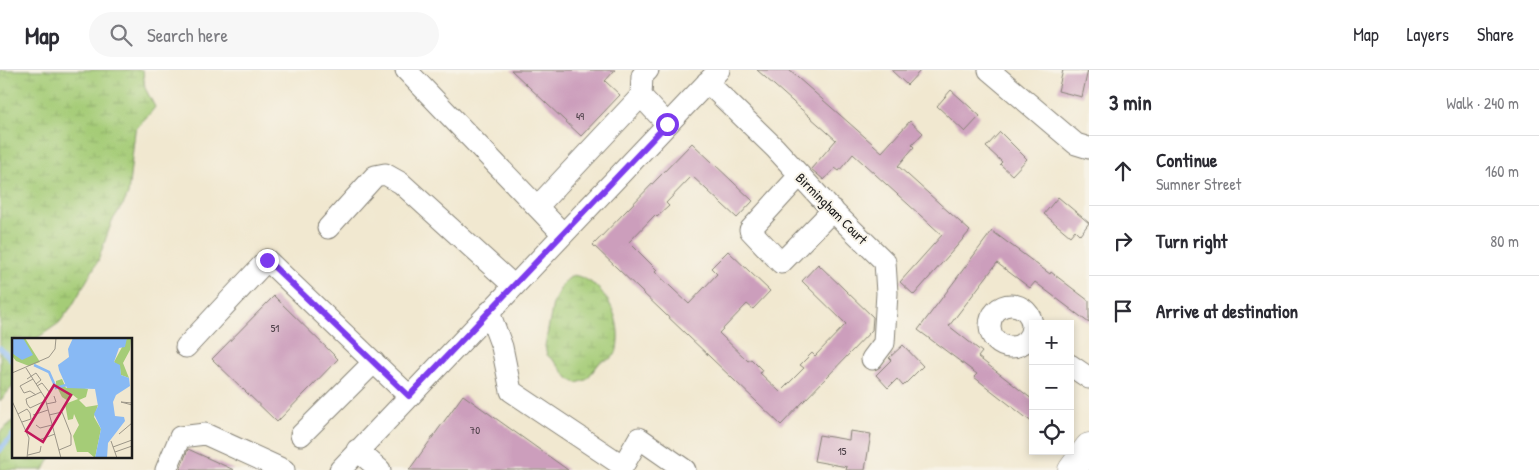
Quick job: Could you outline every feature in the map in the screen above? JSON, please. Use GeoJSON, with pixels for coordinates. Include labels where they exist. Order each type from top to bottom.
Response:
{"type":"FeatureCollection","features":[{"type":"Feature","properties":{"kind":"main road"},"geometry":{"type":"LineString","coordinates":[[1072,470],[1089,447]]}},
{"type":"Feature","properties":{"kind":"street"},"geometry":{"type":"LineString","coordinates":[[406,70],[563,234]]}},
{"type":"Feature","properties":{"kind":"street"},"geometry":{"type":"LineString","coordinates":[[537,207],[641,96],[642,76],[648,70]]}},
{"type":"Feature","properties":{"kind":"street"},"geometry":{"type":"LineString","coordinates":[[990,70],[1076,144],[1089,148]]}},
{"type":"Feature","properties":{"kind":"street"},"geometry":{"type":"LineString","coordinates":[[340,470],[713,76]]}},
{"type":"Feature","properties":{"kind":"street","name":"Birmingham Court"},"geometry":{"type":"LineString","coordinates":[[713,76],[800,175],[885,262],[887,293],[884,344],[872,359]]}},
{"type":"Feature","properties":{"kind":"street"},"geometry":{"type":"LineString","coordinates":[[641,96],[667,124]]}},
{"type":"Feature","properties":{"kind":"street"},"geometry":{"type":"LineString","coordinates":[[328,228],[375,176],[385,174],[401,183],[514,286]]}},
{"type":"Feature","properties":{"kind":"street"},"geometry":{"type":"LineString","coordinates":[[800,175],[750,230],[781,263],[833,210]]}},
{"type":"Feature","properties":{"kind":"street"},"geometry":{"type":"LineString","coordinates":[[186,347],[267,260],[409,396]]}},
{"type":"Feature","properties":{"kind":"street"},"geometry":{"type":"LineString","coordinates":[[489,312],[502,347],[511,391],[626,468],[639,438],[685,470]]}},
{"type":"Feature","properties":{"kind":"street"},"geometry":{"type":"LineString","coordinates":[[301,435],[374,362]]}},
{"type":"Feature","properties":{"kind":"street"},"geometry":{"type":"LineString","coordinates":[[1074,368],[1089,378]]}},
{"type":"Feature","properties":{"kind":"street"},"geometry":{"type":"LineString","coordinates":[[166,470],[180,437],[205,434],[284,470]]}},
{"type":"Feature","properties":{"kind":"street"},"geometry":{"type":"LineString","coordinates":[[357,450],[380,470]]}},
{"type":"Feature","properties":{"kind":"green space"},"geometry":{"type":"Polygon","coordinates":[[[0,70],[143,70],[145,88],[155,107],[135,131],[128,194],[112,221],[98,261],[72,306],[59,323],[37,338],[12,338],[12,387],[0,401],[0,70]]]}},
{"type":"Feature","properties":{"kind":"green space"},"geometry":{"type":"Polygon","coordinates":[[[573,275],[592,283],[600,290],[612,308],[618,329],[618,345],[615,355],[610,359],[601,361],[586,380],[577,383],[569,379],[547,355],[545,346],[553,303],[563,283],[573,275]]]}},
{"type":"Feature","properties":{"kind":"green space"},"geometry":{"type":"Polygon","coordinates":[[[12,422],[12,458],[50,458],[44,470],[0,470],[0,432],[12,422]]]}},
{"type":"Feature","properties":{"kind":"building"},"geometry":{"type":"Polygon","coordinates":[[[511,70],[615,70],[605,81],[620,95],[581,136],[511,70]]]}},
{"type":"Feature","properties":{"kind":"building"},"geometry":{"type":"Polygon","coordinates":[[[757,70],[789,70],[882,152],[910,121],[923,133],[912,145],[914,147],[898,166],[970,231],[914,295],[900,282],[942,235],[853,154],[839,171],[835,168],[824,180],[811,169],[836,140],[757,70]]]}},
{"type":"Feature","properties":{"kind":"building"},"geometry":{"type":"Polygon","coordinates":[[[891,70],[921,70],[907,85],[891,70]]]}},
{"type":"Feature","properties":{"kind":"building"},"geometry":{"type":"Polygon","coordinates":[[[1063,70],[1088,70],[1082,97],[1058,91],[1063,70]]]}},
{"type":"Feature","properties":{"kind":"building"},"geometry":{"type":"Polygon","coordinates":[[[951,90],[980,116],[965,132],[937,106],[951,90]]]}},
{"type":"Feature","properties":{"kind":"building"},"geometry":{"type":"Polygon","coordinates":[[[1000,132],[1027,159],[1012,175],[1000,164],[1002,162],[986,147],[1000,132]]]}},
{"type":"Feature","properties":{"kind":"building"},"geometry":{"type":"Polygon","coordinates":[[[692,143],[753,201],[737,218],[692,176],[666,203],[669,206],[657,217],[655,215],[629,242],[657,270],[655,272],[689,304],[717,274],[711,268],[728,251],[770,291],[753,309],[747,304],[719,333],[748,361],[751,359],[762,370],[760,373],[780,392],[804,368],[800,365],[812,353],[815,356],[846,324],[802,281],[818,264],[873,317],[872,330],[781,425],[593,245],[692,143]]]}},
{"type":"Feature","properties":{"kind":"building"},"geometry":{"type":"Polygon","coordinates":[[[1058,197],[1089,223],[1080,235],[1075,230],[1070,236],[1044,214],[1058,197]]]}},
{"type":"Feature","properties":{"kind":"building"},"geometry":{"type":"Polygon","coordinates":[[[992,231],[1089,301],[1089,323],[1035,282],[1030,288],[997,263],[949,326],[982,352],[978,357],[1029,397],[1029,420],[974,377],[977,374],[918,330],[992,231]]]}},
{"type":"Feature","properties":{"kind":"building"},"geometry":{"type":"Polygon","coordinates":[[[274,296],[338,359],[277,422],[212,359],[274,296]]]}},
{"type":"Feature","properties":{"kind":"building"},"geometry":{"type":"Polygon","coordinates":[[[903,345],[923,366],[903,386],[897,379],[888,388],[876,375],[891,360],[889,358],[903,345]]]}},
{"type":"Feature","properties":{"kind":"building"},"geometry":{"type":"Polygon","coordinates":[[[463,395],[568,470],[409,470],[463,395]]]}},
{"type":"Feature","properties":{"kind":"building"},"geometry":{"type":"Polygon","coordinates":[[[850,431],[871,434],[865,470],[846,470],[847,467],[814,461],[819,435],[849,440],[850,431]]]}},
{"type":"Feature","properties":{"kind":"building"},"geometry":{"type":"Polygon","coordinates":[[[188,449],[234,470],[180,470],[188,449]]]}},
{"type":"Feature","properties":{"kind":"waterway"},"geometry":{"type":"LineString","coordinates":[[0,348],[12,360]]}},
{"type":"Feature","properties":{"kind":"waterway"},"geometry":{"type":"LineString","coordinates":[[0,450],[12,436]]}},
{"type":"Feature","properties":{"kind":"route"},"geometry":{"type":"LineString","coordinates":[[267,260],[409,396],[667,124]]}}]}
